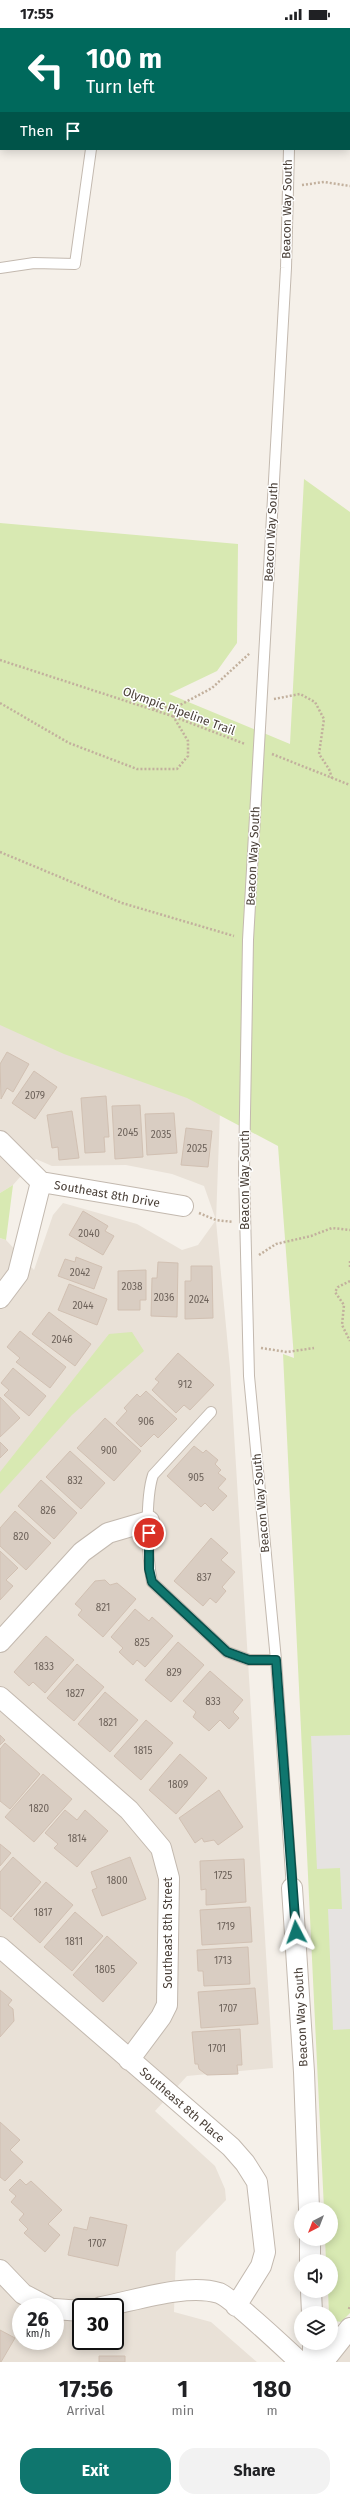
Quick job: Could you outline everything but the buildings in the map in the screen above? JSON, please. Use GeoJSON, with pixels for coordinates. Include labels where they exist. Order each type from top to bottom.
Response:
{"type":"FeatureCollection","features":[{"type":"Feature","properties":{"kind":"street","name":"Southeast 8th Drive"},"geometry":{"type":"LineString","coordinates":[[0,1141],[41,1182],[183,1206]]}},
{"type":"Feature","properties":{"kind":"street"},"geometry":{"type":"LineString","coordinates":[[0,1298],[18,1274],[41,1182]]}},
{"type":"Feature","properties":{"kind":"street"},"geometry":{"type":"LineString","coordinates":[[0,1642],[82,1552],[108,1533],[149,1520]]}},
{"type":"Feature","properties":{"kind":"street","name":"Southeast 8th Street"},"geometry":{"type":"LineString","coordinates":[[0,1697],[129,1810],[162,1848],[169,1878],[167,2005],[162,2017],[129,2060]]}},
{"type":"Feature","properties":{"kind":"street","name":"Beacon Way South"},"geometry":{"type":"LineString","coordinates":[[292,1888],[304,2072],[309,2202]]}},
{"type":"Feature","properties":{"kind":"street","name":"Southeast 8th Place"},"geometry":{"type":"LineString","coordinates":[[0,1947],[230,2147],[245,2163],[257,2182],[265,2252],[261,2266],[236,2306]]}},
{"type":"Feature","properties":{"kind":"street"},"geometry":{"type":"LineString","coordinates":[[0,2270],[23,2294],[31,2298]]}},
{"type":"Feature","properties":{"kind":"street"},"geometry":{"type":"LineString","coordinates":[[124,2303],[201,2290],[220,2294],[236,2306],[300,2362]]}},
{"type":"Feature","properties":{"kind":"street"},"geometry":{"type":"LineString","coordinates":[[323,2362],[350,2328]]}},
{"type":"Feature","properties":{"kind":"street"},"geometry":{"type":"LineString","coordinates":[[313,2350],[313,2362]]}},
{"type":"Feature","properties":{"kind":"lane"},"geometry":{"type":"LineString","coordinates":[[0,268],[34,263],[75,264],[91,150]]}},
{"type":"Feature","properties":{"kind":"lane","name":"Beacon Way South"},"geometry":{"type":"LineString","coordinates":[[288,150],[286,268],[248,940],[244,1171],[248,1347],[276,1660],[292,1888]]}},
{"type":"Feature","properties":{"kind":"lane"},"geometry":{"type":"LineString","coordinates":[[211,1412],[153,1475],[150,1484],[149,1520],[149,1569],[152,1582],[227,1652],[249,1660],[276,1660]]}},
{"type":"Feature","properties":{"kind":"path"},"geometry":{"type":"LineString","coordinates":[[288,188],[324,182],[350,186]]}},
{"type":"Feature","properties":{"kind":"path"},"geometry":{"type":"LineString","coordinates":[[151,709],[180,705],[212,688],[240,664],[265,635]]}},
{"type":"Feature","properties":{"kind":"path","name":"Olympic Pipeline Trail"},"geometry":{"type":"LineString","coordinates":[[0,660],[172,716],[350,785]]}},
{"type":"Feature","properties":{"kind":"path"},"geometry":{"type":"LineString","coordinates":[[262,700],[300,694],[315,702],[324,719],[319,754],[329,768],[332,778]]}},
{"type":"Feature","properties":{"kind":"path"},"geometry":{"type":"LineString","coordinates":[[0,703],[68,743],[137,769],[177,769],[188,756],[188,741],[172,716]]}},
{"type":"Feature","properties":{"kind":"path"},"geometry":{"type":"LineString","coordinates":[[0,852],[122,903],[248,940]]}},
{"type":"Feature","properties":{"kind":"path"},"geometry":{"type":"LineString","coordinates":[[183,1206],[216,1220],[245,1224]]}},
{"type":"Feature","properties":{"kind":"path"},"geometry":{"type":"LineString","coordinates":[[246,1261],[276,1244],[311,1236],[332,1228],[350,1230]]}},
{"type":"Feature","properties":{"kind":"path"},"geometry":{"type":"LineString","coordinates":[[350,1261],[350,1268]]}},
{"type":"Feature","properties":{"kind":"path"},"geometry":{"type":"LineString","coordinates":[[350,1281],[338,1287],[335,1292],[344,1305],[342,1325],[350,1341]]}},
{"type":"Feature","properties":{"kind":"path"},"geometry":{"type":"LineString","coordinates":[[248,1347],[287,1352],[314,1348]]}},
{"type":"Feature","properties":{"kind":"shaded area"},"geometry":{"type":"Polygon","coordinates":[[[0,1014],[220,1111],[216,1221],[230,1368],[273,2068],[187,2076],[155,2111],[215,2166],[225,2189],[226,2200],[176,2252],[174,2312],[211,2322],[257,2362],[0,2362],[0,1238],[6,1240],[34,1270],[53,1215],[63,1203],[137,1224],[182,1250],[198,1245],[216,1220],[204,1186],[172,1174],[126,1165],[52,1166],[36,1159],[13,1185],[0,1193],[0,1014]]]}},
{"type":"Feature","properties":{"kind":"shaded area"},"geometry":{"type":"Polygon","coordinates":[[[350,1735],[350,2029],[333,2030],[328,1909],[342,1909],[340,1868],[317,1869],[311,1736],[350,1735]]]}},
{"type":"Feature","properties":{"kind":"shaded area"},"geometry":{"type":"Polygon","coordinates":[[[350,2342],[350,2362],[331,2362],[350,2342]]]}},
{"type":"Feature","properties":{"kind":"green space"},"geometry":{"type":"Polygon","coordinates":[[[304,479],[350,512],[350,2313],[341,2322],[338,2321],[338,2306],[329,2306],[328,2298],[338,2298],[338,2254],[326,2254],[325,2246],[338,2246],[338,2202],[324,2202],[283,1354],[294,1358],[278,1146],[187,1098],[64,1054],[0,1025],[0,523],[238,544],[237,643],[217,671],[169,694],[290,744],[304,479]]]}},
{"type":"Feature","properties":{"kind":"green space"},"geometry":{"type":"Polygon","coordinates":[[[13,1185],[6,1240],[0,1238],[0,1193],[13,1185]]]}},
{"type":"Feature","properties":{"kind":"green space"},"geometry":{"type":"Polygon","coordinates":[[[132,1332],[144,1351],[72,1415],[0,1494],[0,1472],[109,1334],[132,1332]]]}},
{"type":"Feature","properties":{"kind":"route"},"geometry":{"type":"LineString","coordinates":[[149,1533],[149,1569],[152,1582],[227,1652],[249,1660],[276,1660],[296,1932]]}}]}
